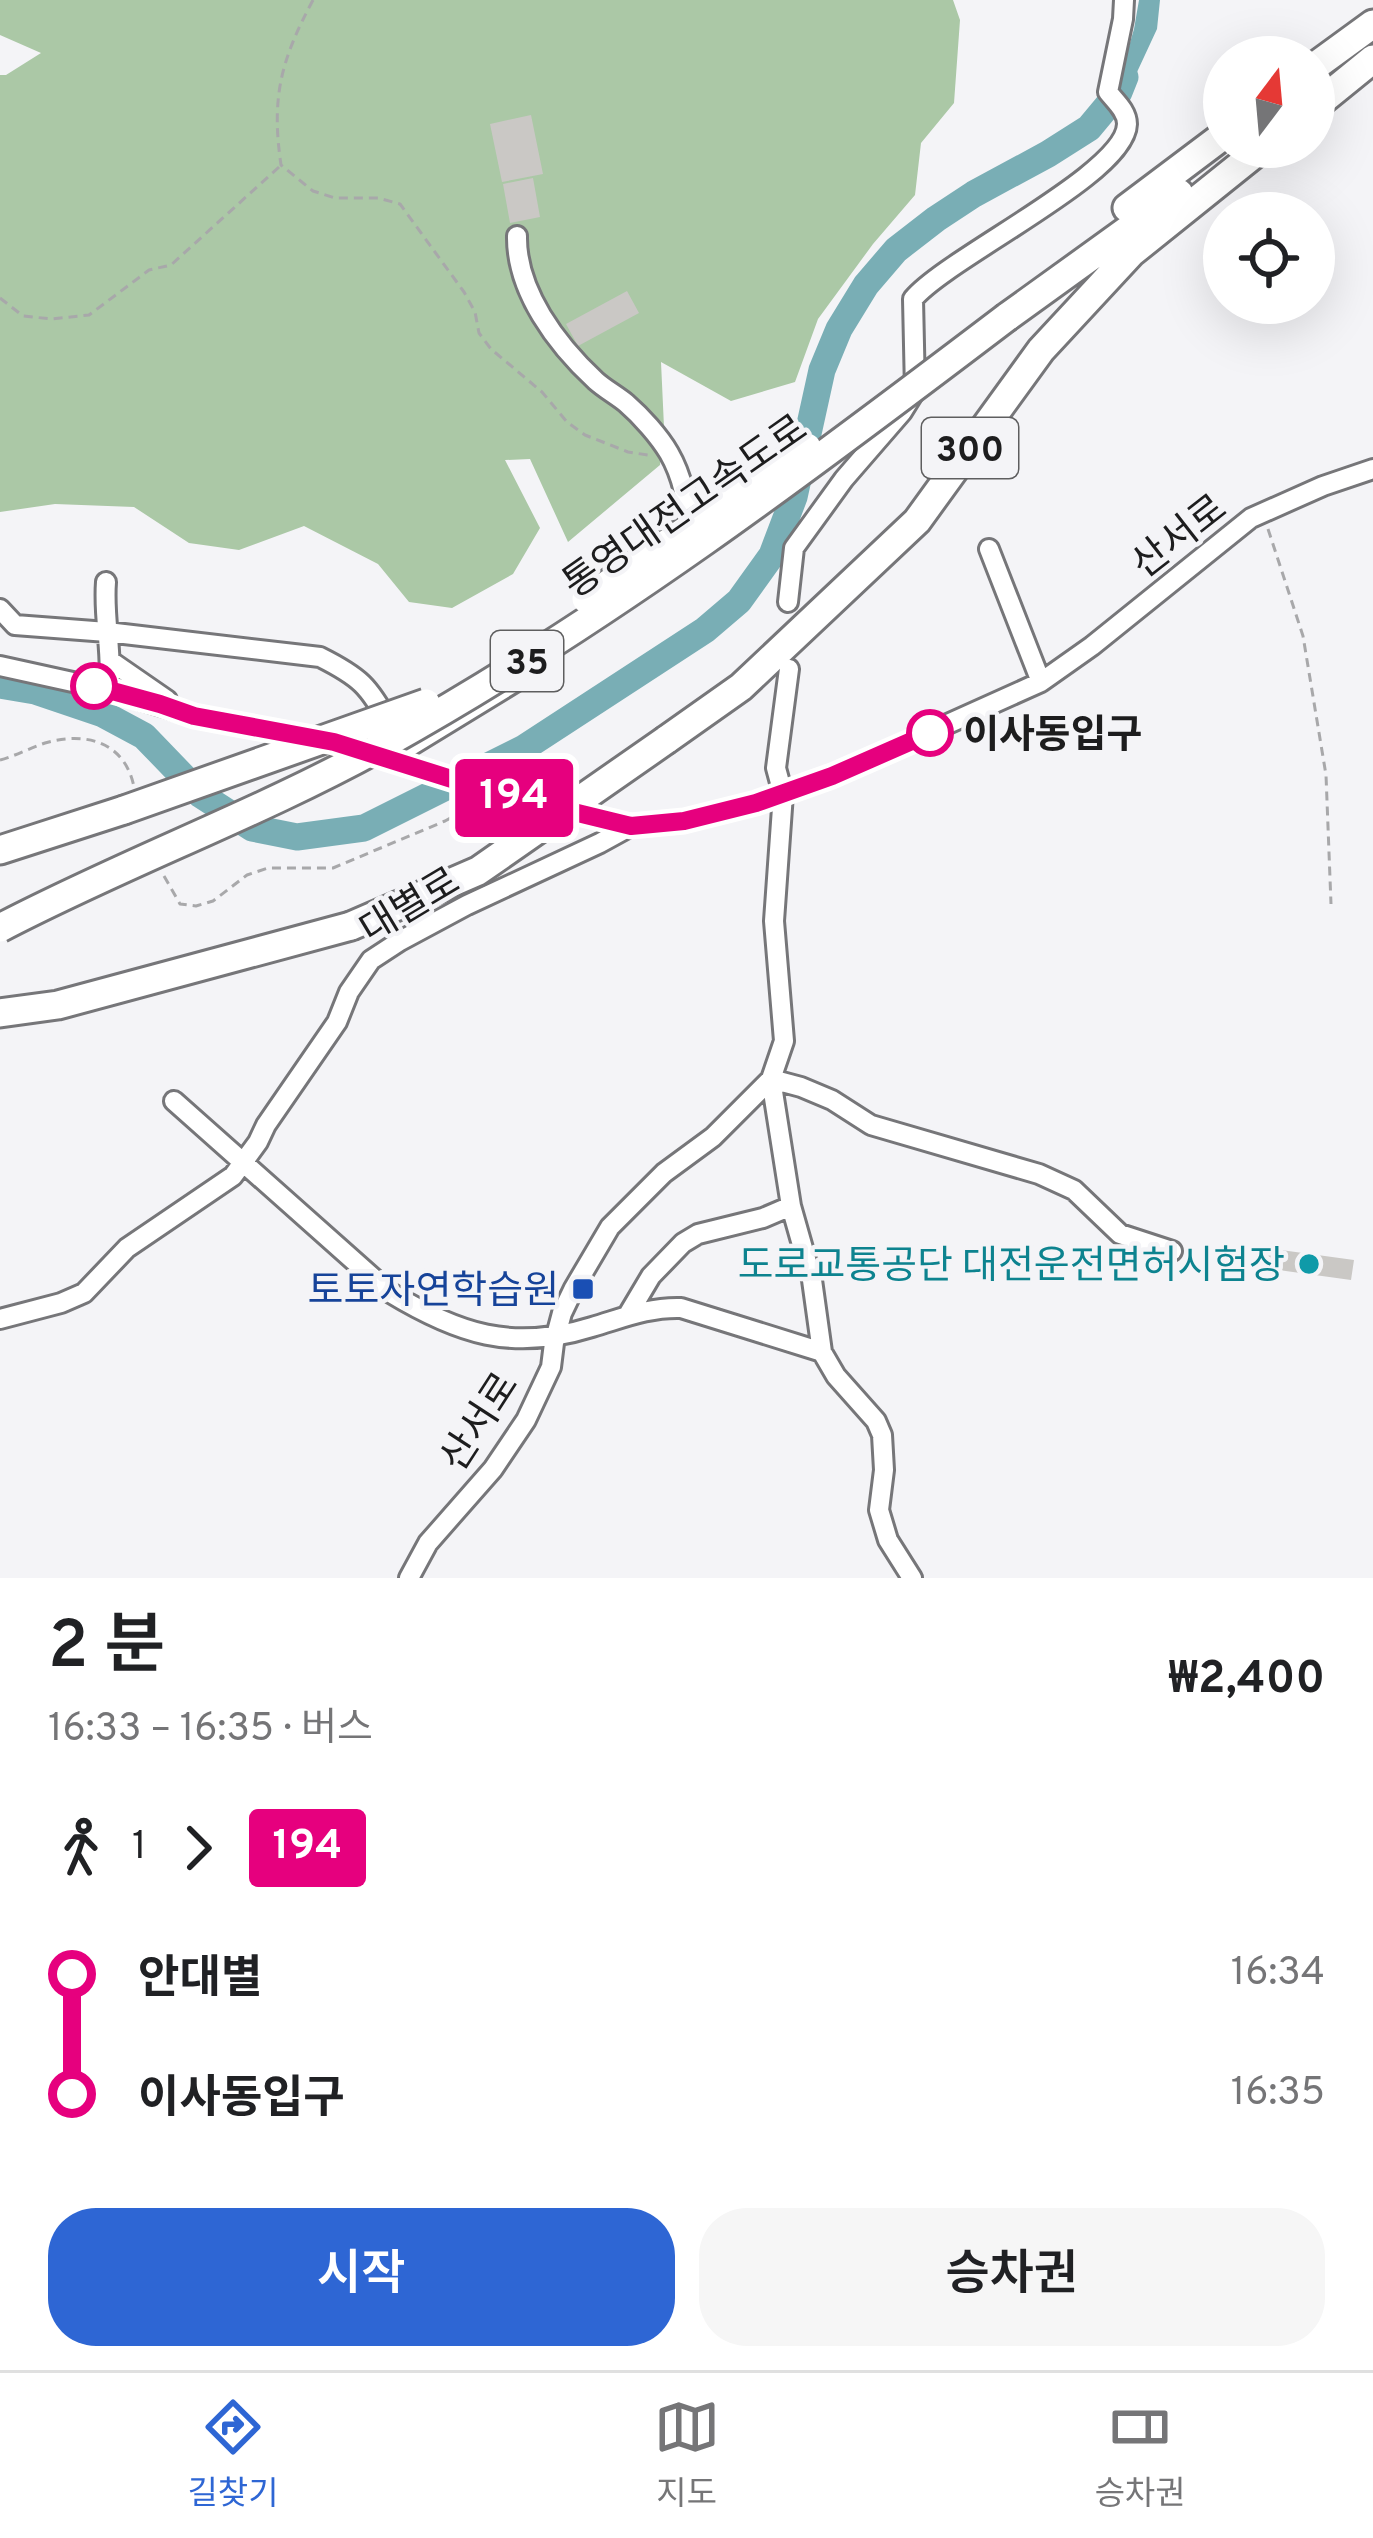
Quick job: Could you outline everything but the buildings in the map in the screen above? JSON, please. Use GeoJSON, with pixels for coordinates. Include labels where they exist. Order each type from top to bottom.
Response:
{"type":"FeatureCollection","features":[{"type":"Feature","properties":{"kind":"highway"},"geometry":{"type":"LineString","coordinates":[[1335,52],[1373,24]]}},
{"type":"Feature","properties":{"kind":"highway"},"geometry":{"type":"LineString","coordinates":[[1335,87],[1373,59]]}},
{"type":"Feature","properties":{"kind":"highway","name":"통영대전고속도로"},"geometry":{"type":"LineString","coordinates":[[0,928],[274,803],[519,666],[757,506],[1203,152]]}},
{"type":"Feature","properties":{"kind":"highway","name":"통영대전고속도로"},"geometry":{"type":"LineString","coordinates":[[0,907],[378,733],[510,650],[1215,168]]}},
{"type":"Feature","properties":{"kind":"highway","name":"300"},"geometry":{"type":"LineString","coordinates":[[0,1013],[58,1005],[351,926],[478,872],[741,687],[917,521],[1041,350],[1131,253],[1237,168]]}},
{"type":"Feature","properties":{"kind":"highway"},"geometry":{"type":"LineString","coordinates":[[0,850],[426,703]]}},
{"type":"Feature","properties":{"kind":"street"},"geometry":{"type":"LineString","coordinates":[[788,602],[794,548],[915,391],[913,299],[925,284],[1100,165],[1120,140],[1126,124],[1122,109],[1108,92],[1124,0]]}},
{"type":"Feature","properties":{"kind":"street"},"geometry":{"type":"LineString","coordinates":[[404,750],[554,657],[694,556],[683,482],[666,448],[629,405],[597,383],[549,330],[517,253],[517,236]]}},
{"type":"Feature","properties":{"kind":"street","name":"산서로"},"geometry":{"type":"LineString","coordinates":[[631,826],[684,821],[783,794],[1041,682],[1251,518],[1373,469]]}},
{"type":"Feature","properties":{"kind":"street"},"geometry":{"type":"LineString","coordinates":[[989,549],[1041,682]]}},
{"type":"Feature","properties":{"kind":"street"},"geometry":{"type":"LineString","coordinates":[[106,582],[104,616],[112,662],[109,690]]}},
{"type":"Feature","properties":{"kind":"street"},"geometry":{"type":"LineString","coordinates":[[0,609],[15,625],[320,657],[352,673],[370,689],[420,771]]}},
{"type":"Feature","properties":{"kind":"street"},"geometry":{"type":"LineString","coordinates":[[112,662],[194,716]]}},
{"type":"Feature","properties":{"kind":"street"},"geometry":{"type":"LineString","coordinates":[[0,666],[109,690],[194,716],[334,742],[420,771],[631,826]]}},
{"type":"Feature","properties":{"kind":"street"},"geometry":{"type":"LineString","coordinates":[[789,670],[776,768],[783,794],[773,921],[784,1041],[771,1079],[791,1206],[812,1280],[822,1352],[882,1435],[879,1510],[888,1540],[912,1578]]}},
{"type":"Feature","properties":{"kind":"street","name":"대별로"},"geometry":{"type":"LineString","coordinates":[[0,1319],[84,1293],[127,1248],[233,1176],[337,1022],[349,992],[371,960],[466,904],[631,826]]}},
{"type":"Feature","properties":{"kind":"street"},"geometry":{"type":"LineString","coordinates":[[771,1079],[832,1100],[871,1126],[1039,1174],[1074,1190],[1120,1234],[1172,1251]]}},
{"type":"Feature","properties":{"kind":"street","name":"산서로"},"geometry":{"type":"LineString","coordinates":[[409,1578],[428,1543],[493,1469],[526,1420],[551,1367],[574,1288],[610,1227],[771,1079]]}},
{"type":"Feature","properties":{"kind":"street"},"geometry":{"type":"LineString","coordinates":[[174,1101],[389,1292],[423,1313],[486,1337],[513,1340],[556,1337],[658,1307],[681,1308],[822,1352]]}},
{"type":"Feature","properties":{"kind":"street"},"geometry":{"type":"LineString","coordinates":[[629,1313],[650,1276],[682,1243],[791,1206]]}},
{"type":"Feature","properties":{"kind":"path"},"geometry":{"type":"LineString","coordinates":[[313,0],[289,45],[281,75],[281,165],[314,191],[335,198],[378,198],[400,204],[464,292],[475,312],[478,333],[567,422],[585,435],[628,452],[647,455],[666,448]]}},
{"type":"Feature","properties":{"kind":"path"},"geometry":{"type":"LineString","coordinates":[[0,298],[23,316],[89,315],[149,269],[171,265],[281,165]]}},
{"type":"Feature","properties":{"kind":"path"},"geometry":{"type":"LineString","coordinates":[[1263,512],[1303,636],[1326,775],[1331,904]]}},
{"type":"Feature","properties":{"kind":"green space"},"geometry":{"type":"Polygon","coordinates":[[[0,0],[953,0],[960,20],[954,103],[921,143],[915,195],[818,319],[795,382],[731,401],[661,362],[664,427],[660,465],[568,542],[530,459],[505,460],[540,528],[513,574],[452,608],[409,602],[378,564],[304,526],[239,550],[189,543],[134,507],[55,504],[0,512],[0,75],[41,53],[0,35],[0,0]]]}},
{"type":"Feature","properties":{"kind":"water"},"geometry":{"type":"Polygon","coordinates":[[[1139,0],[1160,0],[1157,29],[1125,98],[1117,88],[1139,0]]]}},
{"type":"Feature","properties":{"kind":"waterway"},"geometry":{"type":"LineString","coordinates":[[0,685],[35,691],[103,714],[144,736],[201,795],[252,828],[297,837],[364,828],[524,748],[705,630],[739,601],[772,555],[794,497],[822,370],[839,329],[866,285],[896,250],[936,219],[1089,128],[1119,92],[1125,77]]}},
{"type":"Feature","properties":{"kind":"bus line","name":"194"},"geometry":{"type":"LineString","coordinates":[[94,686],[194,716],[334,742],[496,793],[631,826],[684,821],[756,803],[930,733]]}},
{"type":"Feature","properties":{"kind":"place","name":"이사동입구"},"geometry":{"type":"Point","coordinates":[930,733]}},
{"type":"Feature","properties":{"kind":"place","name":"도로교통공단 대전운전면허시험장"},"geometry":{"type":"Point","coordinates":[1309,1264]}},
{"type":"Feature","properties":{"kind":"place","name":"토토자연학습원"},"geometry":{"type":"Point","coordinates":[583,1289]}}]}
